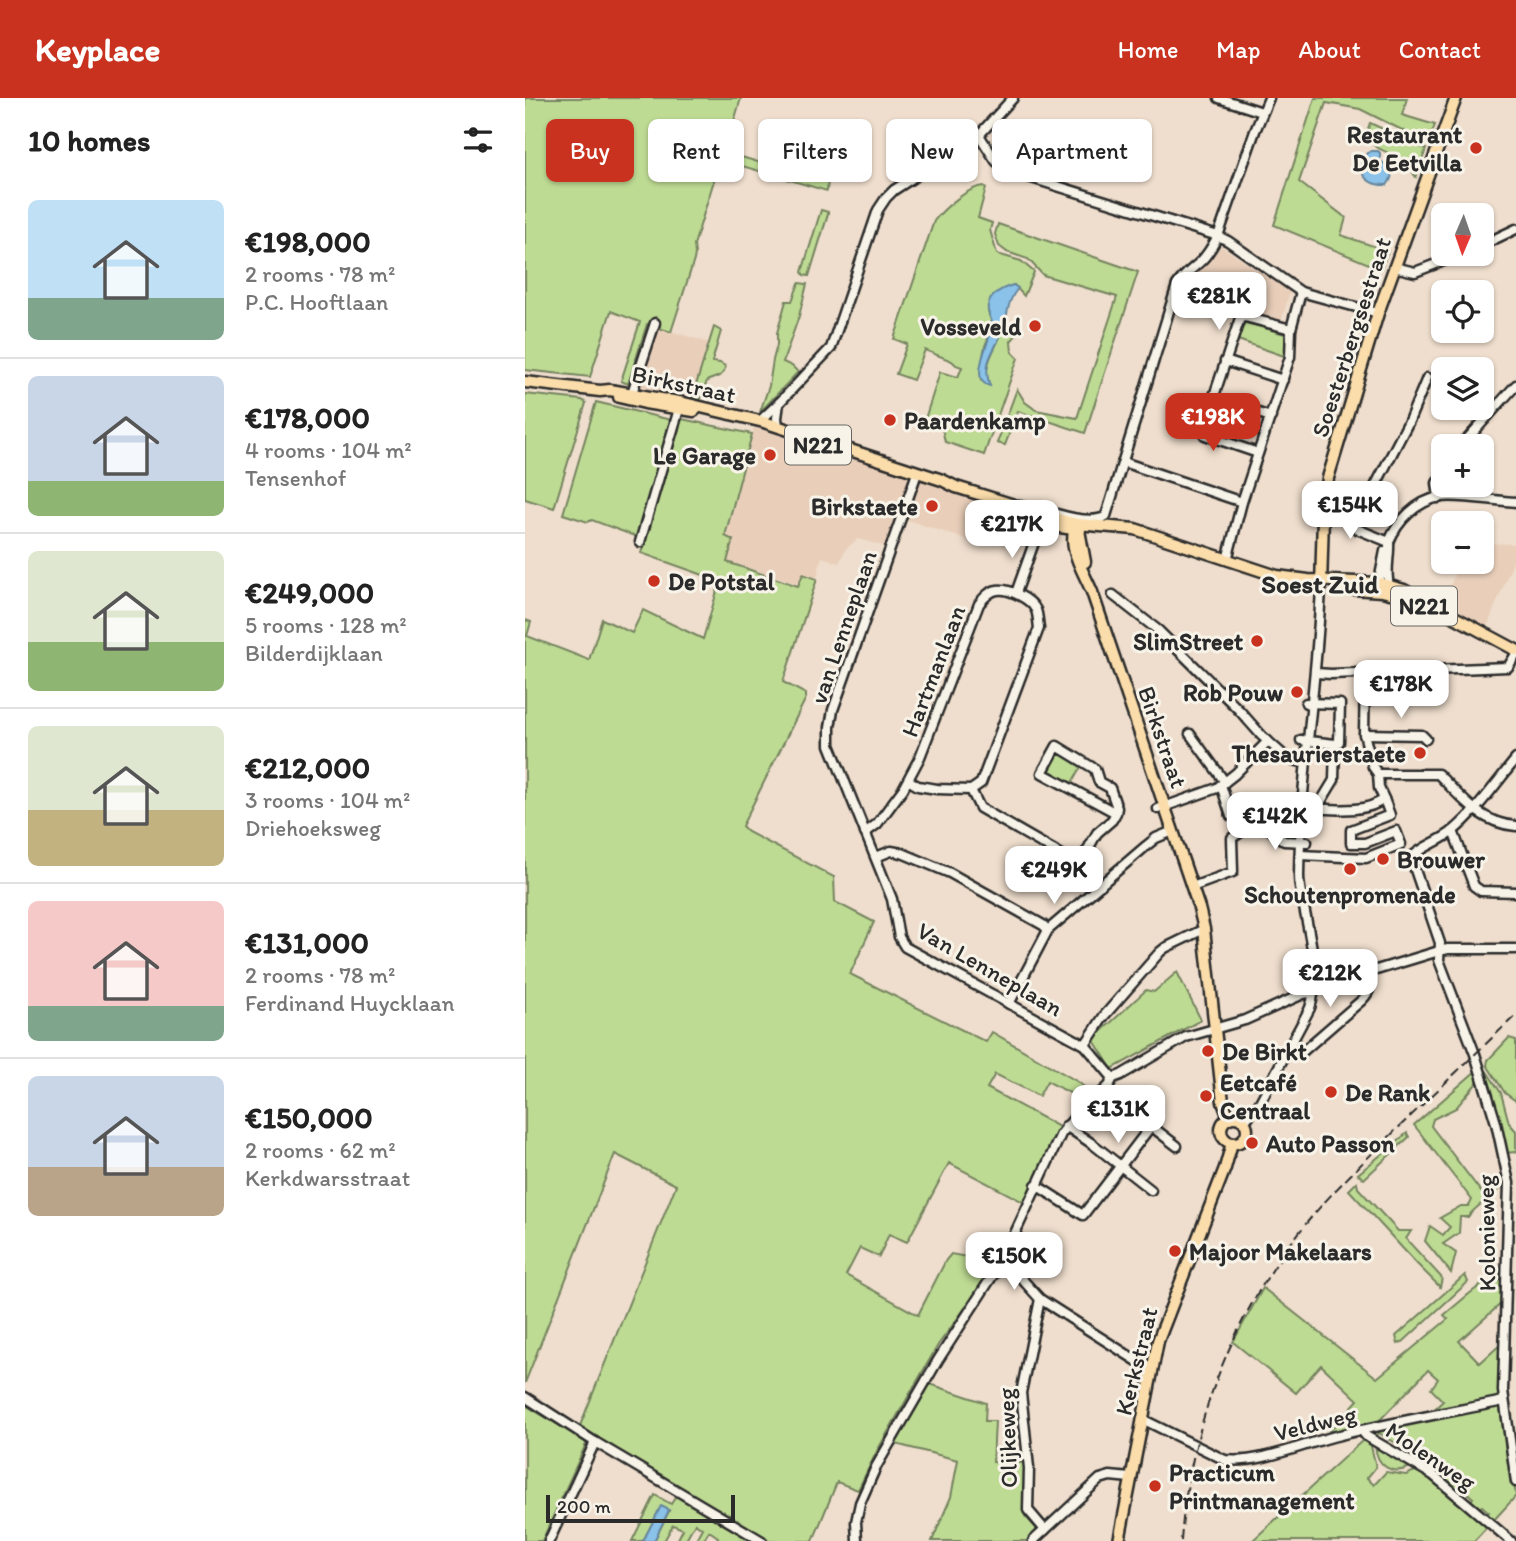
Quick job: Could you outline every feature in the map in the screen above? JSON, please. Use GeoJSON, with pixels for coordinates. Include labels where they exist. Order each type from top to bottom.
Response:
{"type":"FeatureCollection","features":[{"type":"Feature","properties":{"kind":"main road","name":"Soesterbergsestraat"},"geometry":{"type":"LineString","coordinates":[[1321,584],[1323,516],[1328,478],[1378,313],[1456,98]]}},
{"type":"Feature","properties":{"kind":"main road","name":"Birkstraat"},"geometry":{"type":"LineString","coordinates":[[525,382],[632,393],[760,421],[916,475]]}},
{"type":"Feature","properties":{"kind":"main road","name":"Birkstraat"},"geometry":{"type":"LineString","coordinates":[[602,391],[645,403],[663,400]]}},
{"type":"Feature","properties":{"kind":"main road","name":"Birkstraat"},"geometry":{"type":"LineString","coordinates":[[683,404],[702,412],[763,427],[916,475],[942,480],[1029,511],[1050,524],[1077,528],[1086,576],[1162,808],[1174,831],[1204,929],[1223,1102],[1229,1118]]}},
{"type":"Feature","properties":{"kind":"main road","name":"N221"},"geometry":{"type":"LineString","coordinates":[[1077,528],[1151,534],[1277,576],[1382,591],[1404,597],[1516,654]]}},
{"type":"Feature","properties":{"kind":"main road","name":"N221"},"geometry":{"type":"LineString","coordinates":[[1321,584],[1377,583],[1404,590],[1516,654]]}},
{"type":"Feature","properties":{"kind":"main road"},"geometry":{"type":"LineString","coordinates":[[1229,1118],[1238,1118],[1244,1122],[1246,1135],[1240,1141],[1232,1143],[1221,1133],[1222,1125],[1229,1118]]}},
{"type":"Feature","properties":{"kind":"main road","name":"Kerkstraat"},"geometry":{"type":"LineString","coordinates":[[1119,1541],[1158,1341],[1225,1168],[1232,1143]]}},
{"type":"Feature","properties":{"kind":"street"},"geometry":{"type":"LineString","coordinates":[[760,421],[831,348],[878,209],[886,198],[894,190],[979,135],[1013,98]]}},
{"type":"Feature","properties":{"kind":"street"},"geometry":{"type":"LineString","coordinates":[[1219,98],[1262,112]]}},
{"type":"Feature","properties":{"kind":"street"},"geometry":{"type":"LineString","coordinates":[[1045,510],[1078,518],[1101,519],[1106,516],[1177,285],[1210,251],[1218,236],[1269,98]]}},
{"type":"Feature","properties":{"kind":"street"},"geometry":{"type":"LineString","coordinates":[[979,135],[996,161],[1009,171],[1218,236],[1301,292],[1378,313]]}},
{"type":"Feature","properties":{"kind":"street"},"geometry":{"type":"LineString","coordinates":[[1495,239],[1516,229]]}},
{"type":"Feature","properties":{"kind":"street"},"geometry":{"type":"LineString","coordinates":[[1394,267],[1415,272],[1431,266]]}},
{"type":"Feature","properties":{"kind":"street"},"geometry":{"type":"LineString","coordinates":[[1227,560],[1258,453],[1290,357],[1291,329],[1301,292]]}},
{"type":"Feature","properties":{"kind":"street"},"geometry":{"type":"LineString","coordinates":[[1258,453],[1205,435],[1204,426],[1240,318],[1291,329]]}},
{"type":"Feature","properties":{"kind":"street"},"geometry":{"type":"LineString","coordinates":[[632,393],[655,323]]}},
{"type":"Feature","properties":{"kind":"street"},"geometry":{"type":"LineString","coordinates":[[1225,361],[1283,380]]}},
{"type":"Feature","properties":{"kind":"street"},"geometry":{"type":"LineString","coordinates":[[1389,542],[1357,529],[1356,523],[1409,421],[1427,378]]}},
{"type":"Feature","properties":{"kind":"street"},"geometry":{"type":"LineString","coordinates":[[1472,434],[1516,385]]}},
{"type":"Feature","properties":{"kind":"street"},"geometry":{"type":"LineString","coordinates":[[1213,398],[1271,417]]}},
{"type":"Feature","properties":{"kind":"street"},"geometry":{"type":"LineString","coordinates":[[778,426],[776,418],[779,403]]}},
{"type":"Feature","properties":{"kind":"street"},"geometry":{"type":"LineString","coordinates":[[640,542],[683,404]]}},
{"type":"Feature","properties":{"kind":"street"},"geometry":{"type":"LineString","coordinates":[[1123,462],[1243,502]]}},
{"type":"Feature","properties":{"kind":"street","name":"van Lenneplaan"},"geometry":{"type":"LineString","coordinates":[[865,833],[830,746],[830,727],[833,710],[916,475]]}},
{"type":"Feature","properties":{"kind":"street"},"geometry":{"type":"LineString","coordinates":[[1377,583],[1393,530],[1400,521],[1426,502],[1454,497],[1516,502]]}},
{"type":"Feature","properties":{"kind":"street"},"geometry":{"type":"LineString","coordinates":[[908,779],[918,786],[971,790],[981,783],[986,775],[1039,628],[1036,611],[1030,602],[1016,593],[1036,537]]}},
{"type":"Feature","properties":{"kind":"street"},"geometry":{"type":"LineString","coordinates":[[1389,542],[1389,585]]}},
{"type":"Feature","properties":{"kind":"street","name":"Soesterbergsestraat"},"geometry":{"type":"LineString","coordinates":[[1244,1122],[1259,1104],[1289,1048],[1310,1008],[1314,989],[1313,961],[1299,879],[1300,855],[1304,842],[1305,741],[1309,703],[1316,673],[1321,584]]}},
{"type":"Feature","properties":{"kind":"street","name":"Hartmanlaan"},"geometry":{"type":"LineString","coordinates":[[865,833],[877,824],[920,757],[979,604],[997,590],[1016,593]]}},
{"type":"Feature","properties":{"kind":"street"},"geometry":{"type":"LineString","coordinates":[[1113,595],[1159,631],[1289,760],[1306,763]]}},
{"type":"Feature","properties":{"kind":"street"},"geometry":{"type":"LineString","coordinates":[[1316,673],[1508,667],[1516,654]]}},
{"type":"Feature","properties":{"kind":"street"},"geometry":{"type":"LineString","coordinates":[[1300,855],[1366,858],[1401,844],[1396,831],[1365,843],[1351,842],[1351,830],[1390,815],[1379,788],[1378,774],[1373,767],[1364,734],[1365,672]]}},
{"type":"Feature","properties":{"kind":"street"},"geometry":{"type":"LineString","coordinates":[[1305,741],[1339,743],[1340,704],[1309,703]]}},
{"type":"Feature","properties":{"kind":"street"},"geometry":{"type":"LineString","coordinates":[[1190,734],[1223,783],[1231,816]]}},
{"type":"Feature","properties":{"kind":"street"},"geometry":{"type":"LineString","coordinates":[[1364,734],[1422,735],[1426,739]]}},
{"type":"Feature","properties":{"kind":"street"},"geometry":{"type":"LineString","coordinates":[[1162,808],[1223,783],[1268,741]]}},
{"type":"Feature","properties":{"kind":"street"},"geometry":{"type":"LineString","coordinates":[[1317,808],[1334,780],[1335,744]]}},
{"type":"Feature","properties":{"kind":"street"},"geometry":{"type":"LineString","coordinates":[[1079,865],[1097,833],[1112,820],[1116,813],[1117,808],[1110,788],[1100,782],[1095,769],[1057,746],[1042,773],[1116,813]]}},
{"type":"Feature","properties":{"kind":"street"},"geometry":{"type":"LineString","coordinates":[[1516,759],[1474,811],[1453,831],[1474,886],[1481,891],[1516,892]]}},
{"type":"Feature","properties":{"kind":"street"},"geometry":{"type":"LineString","coordinates":[[1378,774],[1438,774],[1474,811],[1503,825],[1516,826]]}},
{"type":"Feature","properties":{"kind":"street"},"geometry":{"type":"LineString","coordinates":[[971,790],[980,808],[1079,865],[1101,885]]}},
{"type":"Feature","properties":{"kind":"street"},"geometry":{"type":"LineString","coordinates":[[1303,808],[1365,809],[1384,799]]}},
{"type":"Feature","properties":{"kind":"street"},"geometry":{"type":"LineString","coordinates":[[1192,887],[1233,872],[1233,838],[1259,820],[1284,841],[1304,842]]}},
{"type":"Feature","properties":{"kind":"street"},"geometry":{"type":"LineString","coordinates":[[1009,1004],[1048,930],[1156,838],[1174,831]]}},
{"type":"Feature","properties":{"kind":"street","name":"Kolonieweg"},"geometry":{"type":"LineString","coordinates":[[1453,831],[1411,858],[1440,943],[1440,960],[1478,1063],[1496,1123],[1509,1183],[1504,1401],[1516,1482]]}},
{"type":"Feature","properties":{"kind":"street","name":"Van Lenneplaan"},"geometry":{"type":"LineString","coordinates":[[865,833],[893,899],[899,937],[905,947],[1085,1045],[1113,1078]]}},
{"type":"Feature","properties":{"kind":"street"},"geometry":{"type":"LineString","coordinates":[[876,857],[891,851],[902,853],[950,873],[1048,930]]}},
{"type":"Feature","properties":{"kind":"street"},"geometry":{"type":"LineString","coordinates":[[1085,1045],[1104,1016],[1160,952],[1204,929]]}},
{"type":"Feature","properties":{"kind":"street"},"geometry":{"type":"LineString","coordinates":[[857,1541],[856,1522],[860,1503],[876,1467],[937,1360],[993,1275],[1003,1266],[1004,1257],[1066,1126],[1109,1086],[1113,1078],[1186,1037],[1245,1020],[1314,989],[1448,949],[1516,949]]}},
{"type":"Feature","properties":{"kind":"street"},"geometry":{"type":"LineString","coordinates":[[1289,1048],[1302,1052],[1362,1000],[1369,993],[1368,973]]}},
{"type":"Feature","properties":{"kind":"street"},"geometry":{"type":"LineString","coordinates":[[1066,1126],[1151,1190]]}},
{"type":"Feature","properties":{"kind":"street"},"geometry":{"type":"LineString","coordinates":[[1037,1185],[1083,1215],[1151,1126],[1177,1146]]}},
{"type":"Feature","properties":{"kind":"street"},"geometry":{"type":"LineString","coordinates":[[1003,1266],[1021,1278],[1040,1299],[1145,1366],[1152,1367]]}},
{"type":"Feature","properties":{"kind":"street","name":"Olijkeweg"},"geometry":{"type":"LineString","coordinates":[[1040,1299],[1021,1393],[1029,1468],[1028,1510],[1045,1530]]}},
{"type":"Feature","properties":{"kind":"street"},"geometry":{"type":"LineString","coordinates":[[525,1397],[595,1442],[762,1541]]}},
{"type":"Feature","properties":{"kind":"street","name":"Veldweg"},"geometry":{"type":"LineString","coordinates":[[1142,1419],[1225,1460],[1236,1461],[1361,1430],[1504,1401]]}},
{"type":"Feature","properties":{"kind":"street","name":"Molenweg"},"geometry":{"type":"LineString","coordinates":[[1361,1430],[1366,1436],[1433,1475],[1511,1541]]}},
{"type":"Feature","properties":{"kind":"street"},"geometry":{"type":"LineString","coordinates":[[549,1541],[595,1442]]}},
{"type":"Feature","properties":{"kind":"street"},"geometry":{"type":"LineString","coordinates":[[1033,1541],[1100,1479],[1111,1476],[1131,1478]]}},
{"type":"Feature","properties":{"kind":"shaded area"},"geometry":{"type":"Polygon","coordinates":[[[1221,246],[1290,292],[1281,322],[1181,292],[1187,276],[1204,266],[1221,246]]]}},
{"type":"Feature","properties":{"kind":"shaded area"},"geometry":{"type":"Polygon","coordinates":[[[647,324],[710,343],[692,398],[628,384],[647,324]]]}},
{"type":"Feature","properties":{"kind":"shaded area"},"geometry":{"type":"Polygon","coordinates":[[[754,427],[982,499],[968,540],[901,518],[889,548],[858,539],[846,549],[839,563],[822,557],[817,578],[803,573],[798,584],[727,561],[734,540],[726,536],[754,427]]]}},
{"type":"Feature","properties":{"kind":"shaded area"},"geometry":{"type":"Polygon","coordinates":[[[1494,543],[1516,544],[1516,555],[1487,627],[1443,605],[1455,574],[1494,574],[1494,543]]]}},
{"type":"Feature","properties":{"kind":"green space"},"geometry":{"type":"Polygon","coordinates":[[[525,98],[741,98],[735,119],[648,119],[648,182],[714,182],[694,245],[694,260],[671,332],[647,324],[628,384],[621,381],[640,322],[611,311],[590,377],[525,370],[525,98]]]}},
{"type":"Feature","properties":{"kind":"green space"},"geometry":{"type":"Polygon","coordinates":[[[1315,98],[1407,98],[1402,115],[1435,125],[1428,143],[1360,109],[1326,103],[1299,182],[1346,218],[1341,235],[1388,251],[1381,269],[1274,225],[1315,98]]]}},
{"type":"Feature","properties":{"kind":"green space"},"geometry":{"type":"Polygon","coordinates":[[[1370,123],[1426,149],[1416,177],[1407,163],[1372,144],[1368,132],[1370,123]]]}},
{"type":"Feature","properties":{"kind":"green space"},"geometry":{"type":"Polygon","coordinates":[[[744,158],[758,162],[758,171],[744,166],[744,158]]]}},
{"type":"Feature","properties":{"kind":"green space"},"geometry":{"type":"Polygon","coordinates":[[[797,182],[828,182],[827,191],[797,182]]]}},
{"type":"Feature","properties":{"kind":"green space"},"geometry":{"type":"Polygon","coordinates":[[[984,186],[986,188],[978,218],[992,223],[990,230],[997,254],[1021,261],[1034,272],[1024,296],[1014,285],[988,312],[992,328],[985,346],[981,380],[986,376],[1004,325],[1019,332],[1011,341],[1012,352],[1018,358],[984,455],[945,442],[942,428],[924,422],[940,372],[958,377],[962,367],[925,350],[913,380],[896,374],[907,344],[894,339],[934,221],[964,194],[984,186]]]}},
{"type":"Feature","properties":{"kind":"green space"},"geometry":{"type":"Polygon","coordinates":[[[821,210],[828,214],[809,276],[804,275],[802,272],[821,210]]]}},
{"type":"Feature","properties":{"kind":"green space"},"geometry":{"type":"Polygon","coordinates":[[[998,224],[1138,272],[1085,433],[1018,411],[1005,445],[997,443],[1017,389],[1025,402],[1036,410],[1077,418],[1117,297],[1043,275],[1028,259],[1007,252],[999,246],[995,234],[998,224]]]}},
{"type":"Feature","properties":{"kind":"green space"},"geometry":{"type":"Polygon","coordinates":[[[799,283],[807,284],[783,362],[798,372],[760,412],[769,386],[777,333],[786,301],[792,301],[799,283]]]}},
{"type":"Feature","properties":{"kind":"green space"},"geometry":{"type":"Polygon","coordinates":[[[1243,322],[1285,334],[1287,357],[1238,340],[1243,322]]]}},
{"type":"Feature","properties":{"kind":"green space"},"geometry":{"type":"Polygon","coordinates":[[[714,327],[721,331],[712,362],[725,366],[725,370],[707,381],[700,401],[692,398],[714,327]]]}},
{"type":"Feature","properties":{"kind":"green space"},"geometry":{"type":"Polygon","coordinates":[[[525,394],[582,400],[586,403],[554,508],[525,499],[525,394]]]}},
{"type":"Feature","properties":{"kind":"green space"},"geometry":{"type":"Polygon","coordinates":[[[596,402],[671,420],[637,537],[592,520],[588,522],[563,514],[596,402]]]}},
{"type":"Feature","properties":{"kind":"green space"},"geometry":{"type":"Polygon","coordinates":[[[682,419],[752,434],[725,536],[733,540],[727,562],[798,586],[803,574],[817,579],[783,682],[806,694],[806,698],[742,826],[748,832],[834,877],[835,902],[874,922],[850,974],[986,1042],[992,1032],[1078,1082],[1094,1095],[1089,1103],[1047,1081],[1039,1096],[995,1074],[987,1088],[1063,1129],[1027,1204],[949,1163],[907,1242],[889,1234],[879,1257],[860,1248],[846,1275],[918,1315],[951,1254],[999,1263],[938,1345],[877,1451],[858,1490],[837,1482],[813,1541],[769,1541],[625,1457],[580,1426],[676,1185],[615,1154],[525,1383],[525,620],[531,622],[527,636],[589,660],[602,619],[632,633],[643,610],[703,639],[720,581],[641,553],[682,419]]]}},
{"type":"Feature","properties":{"kind":"green space"},"geometry":{"type":"Polygon","coordinates":[[[1058,748],[1084,762],[1070,786],[1045,772],[1058,748]]]}},
{"type":"Feature","properties":{"kind":"green space"},"geometry":{"type":"Polygon","coordinates":[[[1177,972],[1201,1020],[1112,1069],[1093,1039],[1146,990],[1154,992],[1177,972]]]}},
{"type":"Feature","properties":{"kind":"green space"},"geometry":{"type":"Polygon","coordinates":[[[1509,1038],[1516,1040],[1516,1101],[1505,1093],[1487,1065],[1488,1060],[1509,1038]]]}},
{"type":"Feature","properties":{"kind":"green space"},"geometry":{"type":"Polygon","coordinates":[[[1477,1070],[1480,1079],[1456,1108],[1433,1119],[1431,1126],[1482,1193],[1503,1175],[1505,1185],[1468,1217],[1460,1217],[1459,1233],[1443,1244],[1456,1253],[1451,1273],[1425,1241],[1430,1226],[1443,1235],[1450,1227],[1440,1218],[1461,1206],[1468,1206],[1472,1200],[1414,1125],[1477,1070]]]}},
{"type":"Feature","properties":{"kind":"green space"},"geometry":{"type":"Polygon","coordinates":[[[1486,1070],[1501,1093],[1509,1123],[1516,1131],[1516,1152],[1504,1153],[1486,1070]]]}},
{"type":"Feature","properties":{"kind":"green space"},"geometry":{"type":"Polygon","coordinates":[[[1407,1133],[1409,1137],[1364,1179],[1358,1174],[1407,1133]]]}},
{"type":"Feature","properties":{"kind":"green space"},"geometry":{"type":"Polygon","coordinates":[[[1357,1182],[1358,1188],[1398,1231],[1411,1231],[1406,1239],[1442,1278],[1440,1287],[1349,1190],[1357,1182]]]}},
{"type":"Feature","properties":{"kind":"green space"},"geometry":{"type":"Polygon","coordinates":[[[1505,1269],[1504,1301],[1459,1341],[1480,1363],[1503,1342],[1502,1390],[1495,1399],[1428,1415],[1443,1401],[1431,1389],[1438,1379],[1428,1370],[1374,1426],[1324,1437],[1358,1400],[1321,1365],[1296,1393],[1233,1342],[1263,1288],[1377,1378],[1448,1319],[1444,1315],[1481,1285],[1485,1287],[1505,1269]]]}},
{"type":"Feature","properties":{"kind":"green space"},"geometry":{"type":"Polygon","coordinates":[[[1465,1275],[1468,1282],[1398,1344],[1396,1336],[1465,1275]]]}},
{"type":"Feature","properties":{"kind":"green space"},"geometry":{"type":"Polygon","coordinates":[[[927,1383],[986,1403],[985,1421],[995,1421],[993,1462],[1025,1463],[1025,1516],[1036,1528],[1036,1532],[1027,1541],[932,1541],[951,1497],[958,1460],[892,1443],[927,1383]]]}},
{"type":"Feature","properties":{"kind":"green space"},"geometry":{"type":"Polygon","coordinates":[[[525,1405],[587,1442],[542,1541],[525,1541],[525,1405]]]}},
{"type":"Feature","properties":{"kind":"green space"},"geometry":{"type":"Polygon","coordinates":[[[1501,1405],[1516,1496],[1492,1522],[1485,1516],[1489,1512],[1482,1506],[1478,1509],[1470,1502],[1473,1498],[1464,1490],[1459,1493],[1439,1477],[1443,1471],[1379,1433],[1375,1439],[1371,1435],[1374,1429],[1501,1405]]]}},
{"type":"Feature","properties":{"kind":"green space"},"geometry":{"type":"Polygon","coordinates":[[[1363,1440],[1370,1442],[1376,1467],[1367,1478],[1374,1485],[1386,1472],[1406,1475],[1417,1470],[1433,1477],[1489,1525],[1474,1541],[1252,1541],[1363,1440]]]}},
{"type":"Feature","properties":{"kind":"green space"},"geometry":{"type":"Polygon","coordinates":[[[1375,1444],[1412,1466],[1398,1470],[1386,1467],[1378,1458],[1375,1444]]]}},
{"type":"Feature","properties":{"kind":"green space"},"geometry":{"type":"Polygon","coordinates":[[[655,1495],[671,1504],[676,1496],[751,1541],[716,1541],[718,1537],[709,1531],[703,1541],[695,1541],[702,1528],[695,1523],[685,1541],[677,1541],[683,1529],[673,1525],[664,1541],[654,1541],[669,1511],[661,1507],[643,1541],[632,1541],[655,1495]]]}},
{"type":"Feature","properties":{"kind":"water"},"geometry":{"type":"Polygon","coordinates":[[[1371,151],[1380,153],[1380,161],[1391,171],[1387,185],[1371,182],[1362,173],[1362,161],[1371,151]]]}},
{"type":"Feature","properties":{"kind":"water"},"geometry":{"type":"Polygon","coordinates":[[[1013,285],[1018,288],[1011,298],[1003,329],[988,362],[990,386],[983,383],[980,376],[992,326],[988,305],[998,292],[1013,285]]]}},
{"type":"Feature","properties":{"kind":"water"},"geometry":{"type":"Polygon","coordinates":[[[661,1506],[669,1510],[654,1541],[643,1541],[661,1506]]]}},
{"type":"Feature","properties":{"kind":"railway"},"geometry":{"type":"LineString","coordinates":[[1181,1541],[1194,1456],[1219,1373],[1236,1334],[1279,1259],[1338,1187],[1516,1015]]}},
{"type":"Feature","properties":{"kind":"place","name":"Restaurant De Eetvilla"},"geometry":{"type":"Point","coordinates":[1476,148]}},
{"type":"Feature","properties":{"kind":"place","name":"Vosseveld"},"geometry":{"type":"Point","coordinates":[1035,326]}},
{"type":"Feature","properties":{"kind":"place","name":"Paardenkamp"},"geometry":{"type":"Point","coordinates":[890,420]}},
{"type":"Feature","properties":{"kind":"place","name":"Le Garage"},"geometry":{"type":"Point","coordinates":[770,455]}},
{"type":"Feature","properties":{"kind":"place","name":"Birkstaete"},"geometry":{"type":"Point","coordinates":[932,506]}},
{"type":"Feature","properties":{"kind":"place","name":"De Potstal"},"geometry":{"type":"Point","coordinates":[654,581]}},
{"type":"Feature","properties":{"kind":"place","name":"SlimStreet"},"geometry":{"type":"Point","coordinates":[1257,641]}},
{"type":"Feature","properties":{"kind":"place","name":"Rob Pouw"},"geometry":{"type":"Point","coordinates":[1297,692]}},
{"type":"Feature","properties":{"kind":"place","name":"Thesaurierstaete"},"geometry":{"type":"Point","coordinates":[1420,753]}},
{"type":"Feature","properties":{"kind":"place","name":"Brouwer"},"geometry":{"type":"Point","coordinates":[1383,859]}},
{"type":"Feature","properties":{"kind":"place","name":"Schoutenpromenade"},"geometry":{"type":"Point","coordinates":[1350,869]}},
{"type":"Feature","properties":{"kind":"place","name":"De Birkt"},"geometry":{"type":"Point","coordinates":[1208,1051]}},
{"type":"Feature","properties":{"kind":"place","name":"De Rank"},"geometry":{"type":"Point","coordinates":[1331,1092]}},
{"type":"Feature","properties":{"kind":"place","name":"Eetcafé Centraal"},"geometry":{"type":"Point","coordinates":[1206,1096]}},
{"type":"Feature","properties":{"kind":"place","name":"Auto Passon"},"geometry":{"type":"Point","coordinates":[1252,1143]}},
{"type":"Feature","properties":{"kind":"place","name":"Majoor Makelaars"},"geometry":{"type":"Point","coordinates":[1175,1251]}},
{"type":"Feature","properties":{"kind":"place","name":"Practicum Printmanagement"},"geometry":{"type":"Point","coordinates":[1155,1486]}},
{"type":"Feature","properties":{"kind":"district","name":"Soest Zuid"},"geometry":{"type":"Point","coordinates":[1320,584]}}]}
